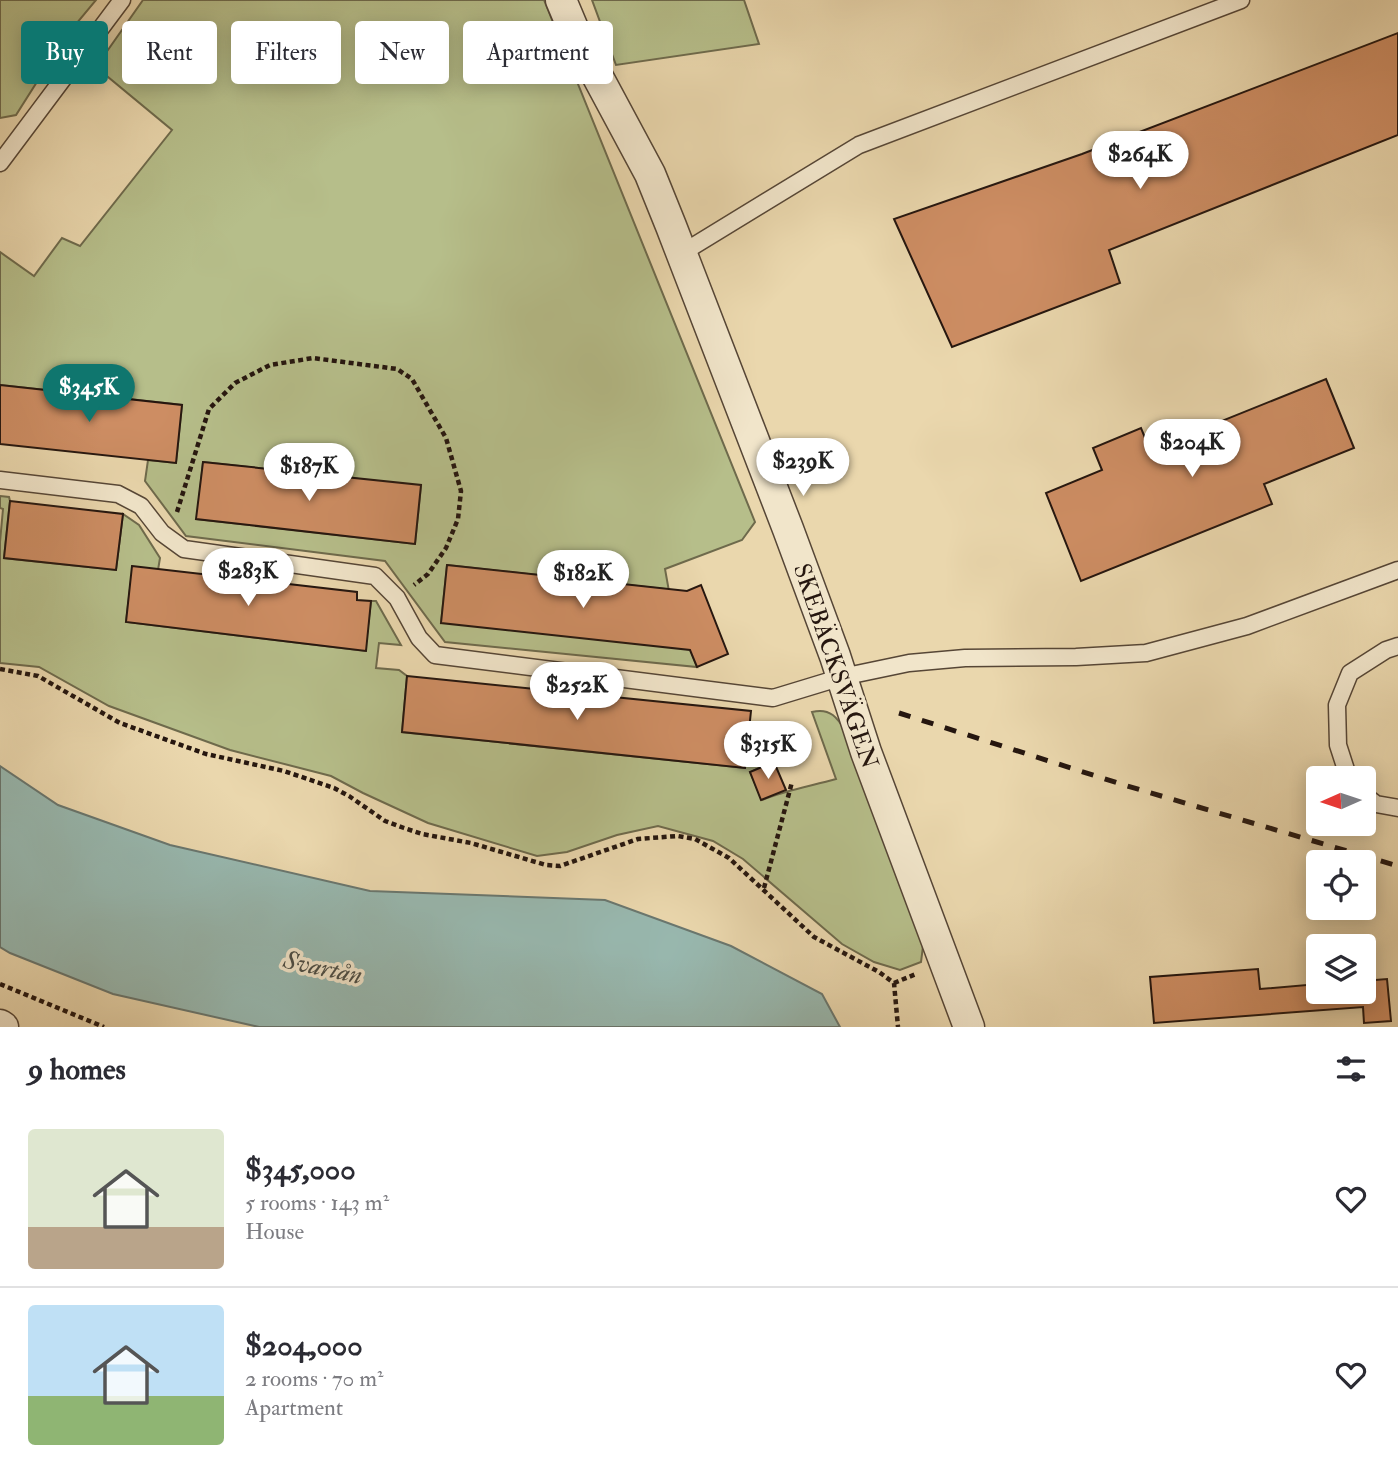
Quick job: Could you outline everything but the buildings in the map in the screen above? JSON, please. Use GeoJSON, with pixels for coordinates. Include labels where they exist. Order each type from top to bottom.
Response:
{"type":"FeatureCollection","features":[{"type":"Feature","properties":{"kind":"street","name":"SKEBÄCKSVÄGEN"},"geometry":{"type":"LineString","coordinates":[[561,0],[577,38],[650,174],[682,253],[788,529],[842,677],[866,752],[969,1027]]}},
{"type":"Feature","properties":{"kind":"lane"},"geometry":{"type":"LineString","coordinates":[[0,163],[122,0]]}},
{"type":"Feature","properties":{"kind":"lane"},"geometry":{"type":"LineString","coordinates":[[682,253],[859,145],[1241,0]]}},
{"type":"Feature","properties":{"kind":"lane"},"geometry":{"type":"LineString","coordinates":[[0,480],[118,494],[141,506],[166,536],[184,549],[375,576],[397,598],[419,638],[435,655],[773,698],[842,677],[909,663],[1146,653],[1247,626],[1398,570]]}},
{"type":"Feature","properties":{"kind":"lane"},"geometry":{"type":"LineString","coordinates":[[1345,766],[1338,745],[1336,705],[1350,673],[1398,646]]}},
{"type":"Feature","properties":{"kind":"lane"},"geometry":{"type":"LineString","coordinates":[[1376,804],[1398,808]]}},
{"type":"Feature","properties":{"kind":"path"},"geometry":{"type":"LineString","coordinates":[[166,536],[182,500],[209,409],[235,383],[270,365],[313,358],[397,369],[412,379],[446,438],[461,491],[458,519],[446,548],[428,574],[397,598]]}},
{"type":"Feature","properties":{"kind":"path"},"geometry":{"type":"LineString","coordinates":[[0,669],[38,676],[120,723],[206,754],[284,771],[334,788],[385,821],[422,834],[471,843],[546,865],[560,866],[638,839],[678,836],[695,839],[730,859],[814,937],[894,982],[898,1027]]}},
{"type":"Feature","properties":{"kind":"path"},"geometry":{"type":"LineString","coordinates":[[763,889],[792,782]]}},
{"type":"Feature","properties":{"kind":"path"},"geometry":{"type":"LineString","coordinates":[[0,984],[104,1027]]}},
{"type":"Feature","properties":{"kind":"green space"},"geometry":{"type":"Polygon","coordinates":[[[0,0],[96,0],[78,21],[21,21],[21,84],[36,84],[16,115],[0,118],[0,0]]]}},
{"type":"Feature","properties":{"kind":"green space"},"geometry":{"type":"Polygon","coordinates":[[[143,0],[544,0],[552,21],[463,21],[463,84],[578,84],[755,522],[742,540],[665,569],[670,597],[697,667],[445,642],[385,561],[186,536],[145,481],[148,460],[176,463],[182,405],[0,385],[0,252],[34,276],[62,238],[80,246],[172,130],[108,77],[108,50],[122,30],[122,84],[217,84],[217,21],[128,21],[143,0]],[[203,462],[197,519],[415,544],[421,486],[203,462]],[[447,565],[441,623],[666,589],[447,565]]]}},
{"type":"Feature","properties":{"kind":"green space"},"geometry":{"type":"Polygon","coordinates":[[[592,0],[744,0],[759,44],[616,65],[613,57],[613,21],[600,21],[592,0]]]}},
{"type":"Feature","properties":{"kind":"green space"},"geometry":{"type":"Polygon","coordinates":[[[0,496],[9,497],[10,501],[4,558],[116,570],[123,514],[139,525],[160,558],[158,570],[131,580],[126,622],[365,651],[371,601],[376,601],[401,645],[379,643],[376,668],[399,670],[407,676],[402,732],[745,768],[749,736],[757,735],[764,766],[750,772],[762,800],[836,779],[812,712],[829,713],[847,733],[924,938],[921,962],[900,970],[874,962],[842,944],[743,859],[713,841],[658,826],[617,835],[567,852],[537,856],[428,823],[331,776],[230,750],[109,706],[39,667],[0,663],[0,542],[3,509],[0,508],[0,496]]]}},
{"type":"Feature","properties":{"kind":"water","name":"Svartån"},"geometry":{"type":"Polygon","coordinates":[[[0,766],[58,805],[170,845],[370,891],[605,900],[731,946],[822,994],[840,1027],[259,1027],[113,994],[0,947],[0,766]]]}},
{"type":"Feature","properties":{"kind":"railway"},"geometry":{"type":"LineString","coordinates":[[899,713],[1124,785],[1398,866]]}}]}
